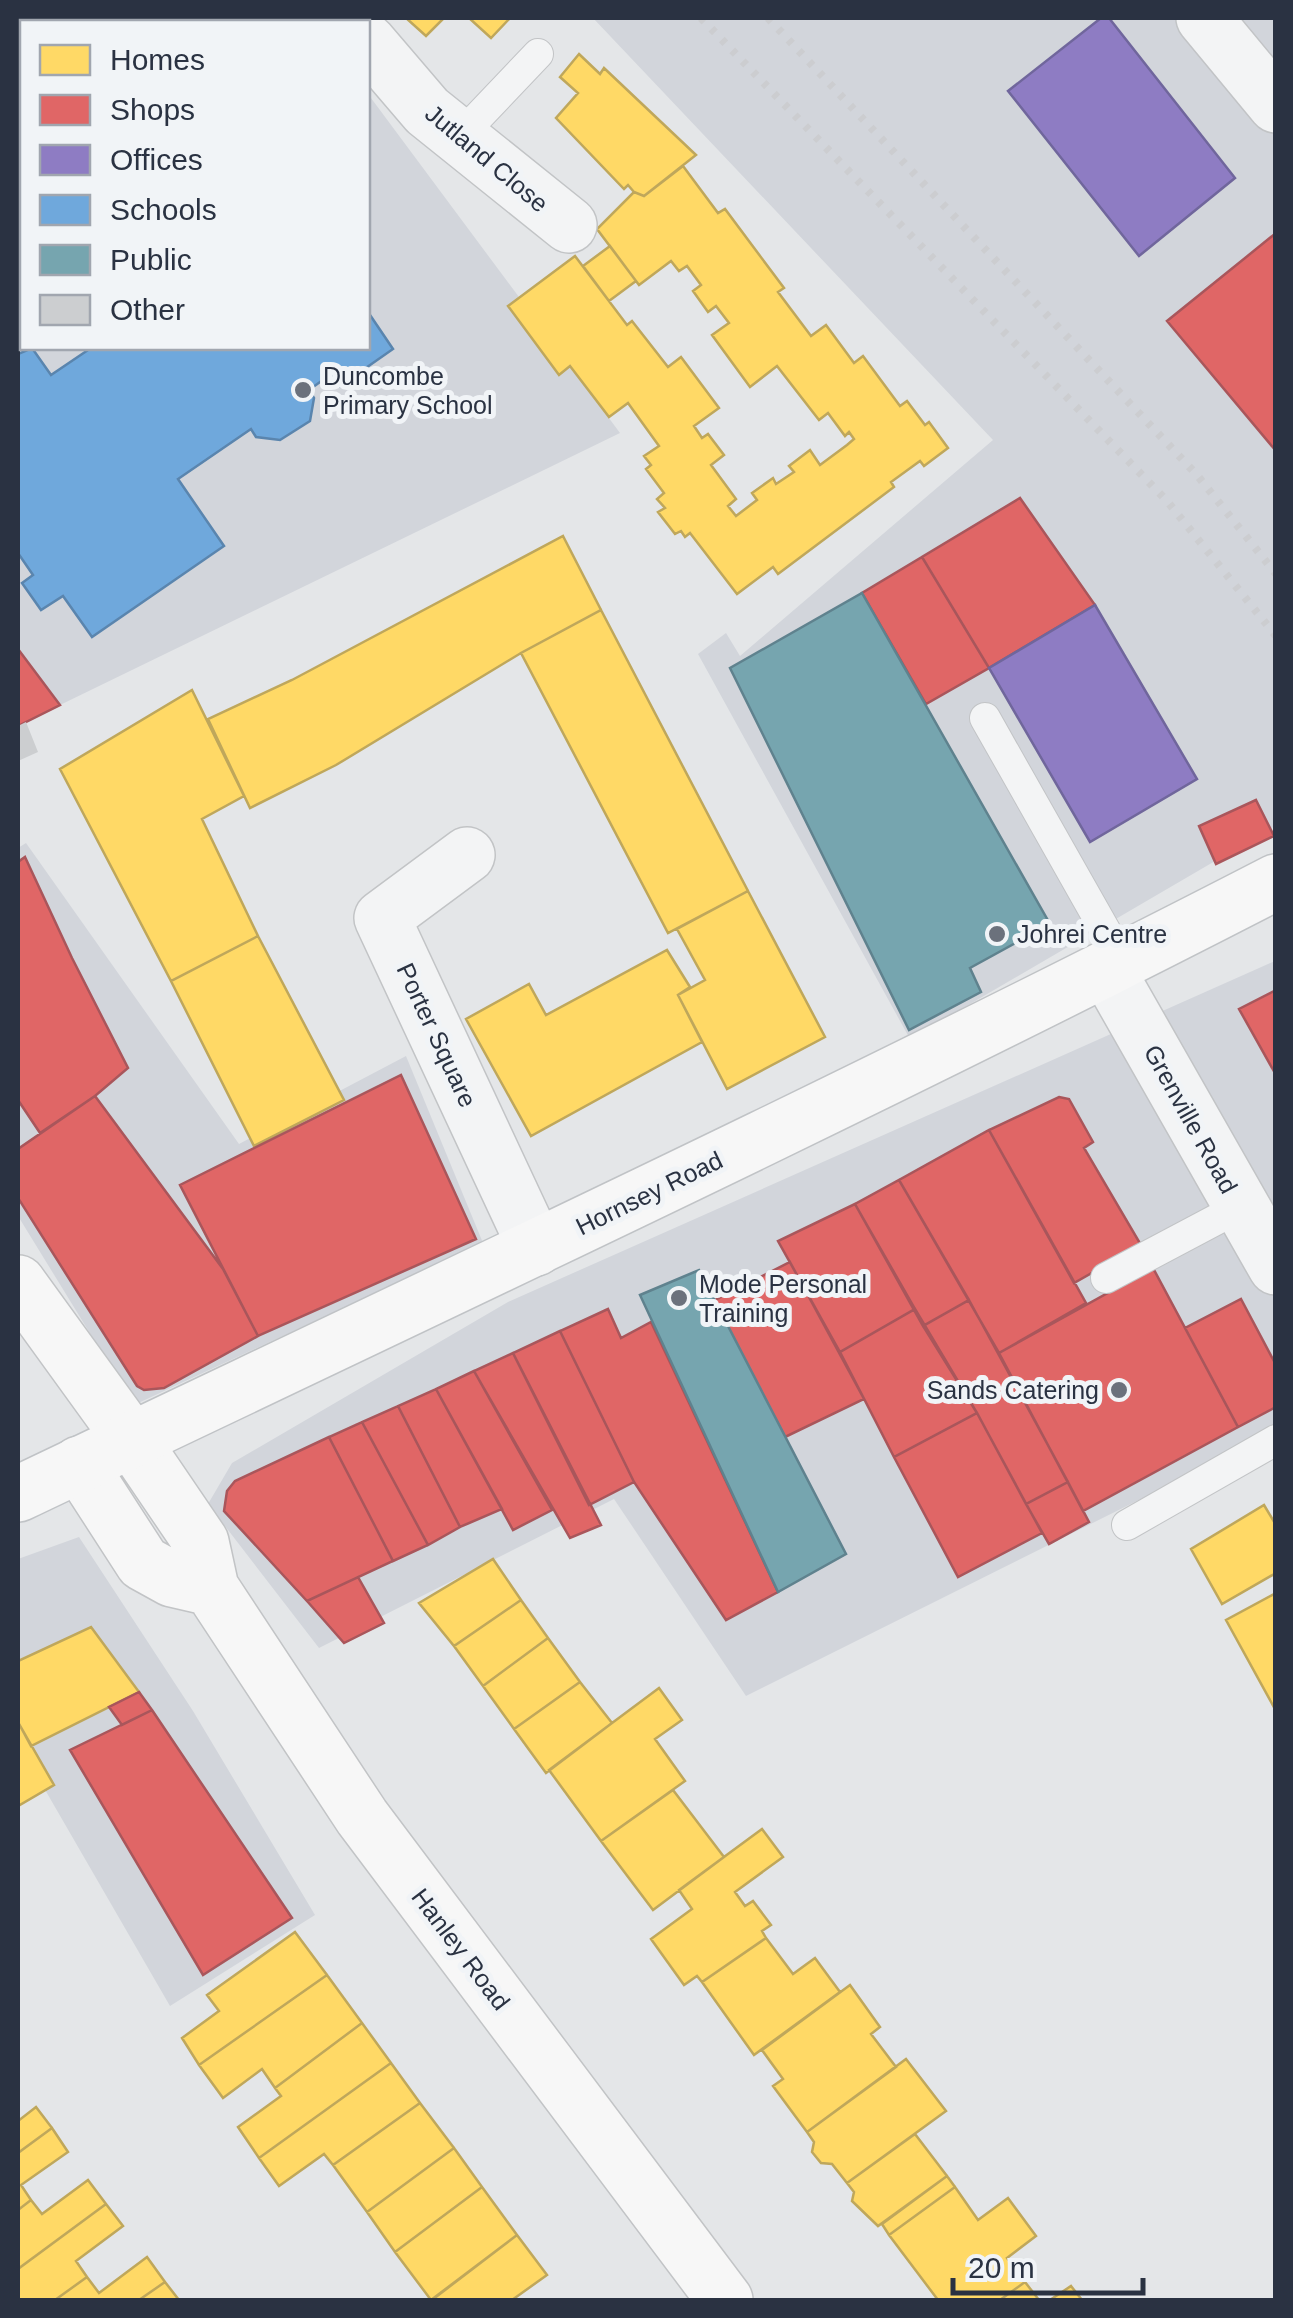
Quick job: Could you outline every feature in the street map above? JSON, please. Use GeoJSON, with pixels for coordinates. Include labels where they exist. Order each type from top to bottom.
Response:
{"type":"FeatureCollection","features":[{"type":"Feature","properties":{"kind":"street"},"geometry":{"type":"LineString","coordinates":[[1204,18],[1276,105]]}},
{"type":"Feature","properties":{"kind":"street","name":"Jutland Close"},"geometry":{"type":"LineString","coordinates":[[370,44],[427,111],[569,225]]}},
{"type":"Feature","properties":{"kind":"street","name":"Porter Square"},"geometry":{"type":"LineString","coordinates":[[468,855],[382,918],[536,1248]]}},
{"type":"Feature","properties":{"kind":"street","name":"Hornsey Road"},"geometry":{"type":"LineString","coordinates":[[18,1494],[536,1248],[1115,966],[1276,882]]}},
{"type":"Feature","properties":{"kind":"street","name":"Grenville Road"},"geometry":{"type":"LineString","coordinates":[[1115,966],[1240,1207],[1276,1267]]}},
{"type":"Feature","properties":{"kind":"street","name":"Hanley Road"},"geometry":{"type":"LineString","coordinates":[[18,1283],[201,1542],[212,1588],[362,1816],[725,2300]]}},
{"type":"Feature","properties":{"kind":"street"},"geometry":{"type":"LineString","coordinates":[[79,1464],[143,1563],[172,1579],[212,1588]]}},
{"type":"Feature","properties":{"kind":"lane"},"geometry":{"type":"LineString","coordinates":[[460,137],[538,54]]}},
{"type":"Feature","properties":{"kind":"lane"},"geometry":{"type":"LineString","coordinates":[[985,718],[1115,966]]}},
{"type":"Feature","properties":{"kind":"lane"},"geometry":{"type":"LineString","coordinates":[[1106,1278],[1240,1207]]}},
{"type":"Feature","properties":{"kind":"lane"},"geometry":{"type":"LineString","coordinates":[[1127,1526],[1276,1440]]}},
{"type":"Feature","properties":{"kind":"shaded area","name":"Duncombe Primary School"},"geometry":{"type":"Polygon","coordinates":[[[18,18],[310,18],[20,20],[20,350],[370,350],[370,97],[620,433],[60,705],[18,649],[18,18]]]}},
{"type":"Feature","properties":{"kind":"shaded area"},"geometry":{"type":"Polygon","coordinates":[[[593,18],[1275,18],[1275,826],[910,1039],[698,654],[726,633],[740,656],[993,440],[593,18]]]}},
{"type":"Feature","properties":{"kind":"shaded area"},"geometry":{"type":"Polygon","coordinates":[[[26,843],[239,1144],[406,1056],[483,1243],[134,1405],[18,1216],[18,848],[26,843]]]}},
{"type":"Feature","properties":{"kind":"shaded area"},"geometry":{"type":"Polygon","coordinates":[[[1275,961],[1275,1432],[746,1696],[614,1499],[319,1648],[208,1504],[232,1463],[508,1302],[1275,961]]]}},
{"type":"Feature","properties":{"kind":"shaded area"},"geometry":{"type":"Polygon","coordinates":[[[79,1537],[193,1711],[315,1915],[170,2006],[18,1743],[18,1559],[79,1537]]]}},
{"type":"Feature","properties":{"kind":"building: Homes"},"geometry":{"type":"Polygon","coordinates":[[[406,18],[444,18],[426,36],[406,18]]]}},
{"type":"Feature","properties":{"kind":"building: Homes"},"geometry":{"type":"Polygon","coordinates":[[[469,18],[510,18],[491,38],[469,18]]]}},
{"type":"Feature","properties":{"kind":"building: Homes"},"geometry":{"type":"Polygon","coordinates":[[[579,54],[600,74],[604,68],[696,155],[644,196],[628,185],[624,189],[556,118],[578,93],[560,77],[579,54]]]}},
{"type":"Feature","properties":{"kind":"building: Homes"},"geometry":{"type":"Polygon","coordinates":[[[683,166],[718,213],[725,209],[784,288],[778,292],[811,336],[826,325],[854,363],[863,356],[900,406],[907,401],[948,448],[924,466],[920,461],[891,482],[894,487],[778,574],[773,567],[737,594],[690,533],[685,537],[681,531],[675,534],[658,512],[665,508],[657,499],[664,493],[646,469],[651,465],[644,456],[659,446],[628,403],[609,417],[570,366],[559,375],[508,306],[575,256],[627,325],[632,321],[668,367],[681,357],[719,408],[694,426],[702,438],[708,434],[724,455],[711,465],[736,499],[728,506],[736,516],[757,500],[752,493],[773,478],[776,484],[794,472],[789,466],[810,450],[820,465],[847,445],[854,439],[849,432],[845,436],[828,413],[819,420],[777,366],[750,387],[712,335],[729,323],[716,306],[708,312],[693,291],[701,285],[687,266],[679,271],[671,261],[639,285],[597,229],[634,192],[644,196],[683,166]]]}},
{"type":"Feature","properties":{"kind":"building: Homes"},"geometry":{"type":"Polygon","coordinates":[[[610,246],[636,281],[609,301],[583,266],[610,246]]]}},
{"type":"Feature","properties":{"kind":"building: Homes"},"geometry":{"type":"Polygon","coordinates":[[[563,536],[601,610],[521,653],[336,765],[250,808],[208,719],[292,680],[563,536]]]}},
{"type":"Feature","properties":{"kind":"building: Homes"},"geometry":{"type":"Polygon","coordinates":[[[601,610],[748,891],[668,933],[521,653],[601,610]]]}},
{"type":"Feature","properties":{"kind":"building: Homes"},"geometry":{"type":"Polygon","coordinates":[[[192,690],[244,796],[202,819],[258,936],[171,981],[60,769],[192,690]]]}},
{"type":"Feature","properties":{"kind":"building: Homes"},"geometry":{"type":"Polygon","coordinates":[[[748,891],[825,1037],[727,1089],[678,995],[705,980],[677,929],[748,891]]]}},
{"type":"Feature","properties":{"kind":"building: Homes"},"geometry":{"type":"Polygon","coordinates":[[[258,936],[344,1100],[254,1146],[171,981],[258,936]]]}},
{"type":"Feature","properties":{"kind":"building: Homes"},"geometry":{"type":"Polygon","coordinates":[[[667,950],[690,987],[678,995],[702,1042],[531,1136],[466,1019],[529,984],[546,1015],[667,950]]]}},
{"type":"Feature","properties":{"kind":"building: Homes"},"geometry":{"type":"Polygon","coordinates":[[[1264,1505],[1276,1525],[1276,1573],[1222,1604],[1191,1549],[1264,1505]]]}},
{"type":"Feature","properties":{"kind":"building: Homes"},"geometry":{"type":"Polygon","coordinates":[[[493,1559],[521,1600],[454,1646],[419,1603],[493,1559]]]}},
{"type":"Feature","properties":{"kind":"building: Homes"},"geometry":{"type":"Polygon","coordinates":[[[1276,1593],[1276,1711],[1226,1620],[1276,1593]]]}},
{"type":"Feature","properties":{"kind":"building: Homes"},"geometry":{"type":"Polygon","coordinates":[[[521,1600],[548,1638],[483,1686],[454,1646],[521,1600]]]}},
{"type":"Feature","properties":{"kind":"building: Homes"},"geometry":{"type":"Polygon","coordinates":[[[91,1627],[139,1692],[31,1746],[18,1722],[18,1661],[91,1627]]]}},
{"type":"Feature","properties":{"kind":"building: Homes"},"geometry":{"type":"Polygon","coordinates":[[[548,1638],[580,1682],[514,1729],[483,1686],[548,1638]]]}},
{"type":"Feature","properties":{"kind":"building: Homes"},"geometry":{"type":"Polygon","coordinates":[[[580,1682],[612,1723],[546,1773],[514,1729],[580,1682]]]}},
{"type":"Feature","properties":{"kind":"building: Homes"},"geometry":{"type":"Polygon","coordinates":[[[659,1688],[682,1720],[655,1739],[685,1781],[601,1841],[549,1770],[659,1688]]]}},
{"type":"Feature","properties":{"kind":"building: Homes"},"geometry":{"type":"Polygon","coordinates":[[[18,1722],[54,1785],[18,1806],[18,1722]]]}},
{"type":"Feature","properties":{"kind":"building: Homes"},"geometry":{"type":"Polygon","coordinates":[[[673,1790],[724,1857],[653,1910],[601,1841],[673,1790]]]}},
{"type":"Feature","properties":{"kind":"building: Homes"},"geometry":{"type":"Polygon","coordinates":[[[762,1829],[783,1857],[735,1892],[745,1906],[753,1901],[771,1925],[762,1931],[766,1938],[702,1982],[697,1976],[684,1985],[651,1939],[692,1909],[679,1890],[762,1829]]]}},
{"type":"Feature","properties":{"kind":"building: Homes"},"geometry":{"type":"Polygon","coordinates":[[[295,1932],[327,1975],[199,2065],[182,2038],[219,2011],[207,1995],[295,1932]]]}},
{"type":"Feature","properties":{"kind":"building: Homes"},"geometry":{"type":"Polygon","coordinates":[[[766,1938],[793,1974],[815,1958],[840,1992],[754,2055],[702,1982],[766,1938]]]}},
{"type":"Feature","properties":{"kind":"building: Homes"},"geometry":{"type":"Polygon","coordinates":[[[327,1975],[362,2023],[275,2088],[262,2069],[223,2098],[199,2065],[327,1975]]]}},
{"type":"Feature","properties":{"kind":"building: Homes"},"geometry":{"type":"Polygon","coordinates":[[[850,1985],[880,2027],[871,2034],[896,2067],[807,2132],[773,2086],[783,2079],[762,2050],[850,1985]]]}},
{"type":"Feature","properties":{"kind":"building: Homes"},"geometry":{"type":"Polygon","coordinates":[[[362,2023],[391,2063],[259,2158],[238,2127],[281,2096],[275,2088],[362,2023]]]}},
{"type":"Feature","properties":{"kind":"building: Homes"},"geometry":{"type":"Polygon","coordinates":[[[906,2059],[946,2111],[847,2183],[832,2164],[821,2163],[812,2152],[814,2142],[807,2132],[906,2059]]]}},
{"type":"Feature","properties":{"kind":"building: Homes"},"geometry":{"type":"Polygon","coordinates":[[[391,2063],[420,2103],[333,2165],[324,2154],[279,2186],[259,2158],[391,2063]]]}},
{"type":"Feature","properties":{"kind":"building: Homes"},"geometry":{"type":"Polygon","coordinates":[[[420,2103],[454,2148],[367,2212],[333,2165],[420,2103]]]}},
{"type":"Feature","properties":{"kind":"building: Homes"},"geometry":{"type":"Polygon","coordinates":[[[36,2107],[52,2128],[18,2153],[18,2121],[36,2107]]]}},
{"type":"Feature","properties":{"kind":"building: Homes"},"geometry":{"type":"Polygon","coordinates":[[[52,2128],[68,2152],[21,2185],[31,2200],[18,2210],[18,2153],[52,2128]]]}},
{"type":"Feature","properties":{"kind":"building: Homes"},"geometry":{"type":"Polygon","coordinates":[[[915,2134],[947,2176],[878,2226],[852,2201],[854,2192],[847,2183],[915,2134]]]}},
{"type":"Feature","properties":{"kind":"building: Homes"},"geometry":{"type":"Polygon","coordinates":[[[454,2148],[482,2187],[395,2252],[367,2212],[454,2148]]]}},
{"type":"Feature","properties":{"kind":"building: Homes"},"geometry":{"type":"Polygon","coordinates":[[[947,2176],[955,2187],[889,2235],[882,2224],[947,2176]]]}},
{"type":"Feature","properties":{"kind":"building: Homes"},"geometry":{"type":"Polygon","coordinates":[[[88,2180],[106,2204],[18,2269],[18,2210],[31,2200],[42,2214],[88,2180]]]}},
{"type":"Feature","properties":{"kind":"building: Homes"},"geometry":{"type":"Polygon","coordinates":[[[482,2187],[517,2235],[431,2300],[395,2252],[482,2187]]]}},
{"type":"Feature","properties":{"kind":"building: Homes"},"geometry":{"type":"Polygon","coordinates":[[[955,2187],[978,2220],[1008,2198],[1036,2236],[1007,2258],[1025,2282],[1000,2300],[938,2300],[889,2235],[955,2187]]]}},
{"type":"Feature","properties":{"kind":"building: Homes"},"geometry":{"type":"Polygon","coordinates":[[[106,2204],[123,2226],[76,2261],[87,2277],[55,2300],[18,2300],[18,2269],[106,2204]]]}},
{"type":"Feature","properties":{"kind":"building: Homes"},"geometry":{"type":"Polygon","coordinates":[[[517,2235],[547,2275],[512,2300],[432,2300],[517,2235]]]}},
{"type":"Feature","properties":{"kind":"building: Homes"},"geometry":{"type":"Polygon","coordinates":[[[147,2257],[165,2282],[139,2300],[55,2300],[87,2277],[99,2293],[147,2257]]]}},
{"type":"Feature","properties":{"kind":"building: Homes"},"geometry":{"type":"Polygon","coordinates":[[[165,2282],[179,2300],[139,2300],[165,2282]]]}},
{"type":"Feature","properties":{"kind":"building: Homes"},"geometry":{"type":"Polygon","coordinates":[[[1025,2282],[1039,2300],[1000,2300],[1025,2282]]]}},
{"type":"Feature","properties":{"kind":"building: Homes"},"geometry":{"type":"Polygon","coordinates":[[[1071,2286],[1082,2300],[1050,2300],[1071,2286]]]}},
{"type":"Feature","properties":{"kind":"building: Shops"},"geometry":{"type":"Polygon","coordinates":[[[1276,233],[1276,451],[1167,321],[1276,233]]]}},
{"type":"Feature","properties":{"kind":"building: Shops"},"geometry":{"type":"Polygon","coordinates":[[[1020,498],[1095,605],[989,668],[922,557],[1020,498]]]}},
{"type":"Feature","properties":{"kind":"building: Shops"},"geometry":{"type":"Polygon","coordinates":[[[922,557],[989,668],[926,704],[862,593],[922,557]]]}},
{"type":"Feature","properties":{"kind":"building: Shops"},"geometry":{"type":"Polygon","coordinates":[[[18,649],[60,705],[18,726],[18,649]]]}},
{"type":"Feature","properties":{"kind":"building: Shops"},"geometry":{"type":"Polygon","coordinates":[[[1256,800],[1274,836],[1216,864],[1199,826],[1256,800]]]}},
{"type":"Feature","properties":{"kind":"building: Shops"},"geometry":{"type":"Polygon","coordinates":[[[25,857],[128,1068],[40,1133],[18,1100],[18,862],[25,857]]]}},
{"type":"Feature","properties":{"kind":"building: Shops"},"geometry":{"type":"Polygon","coordinates":[[[1276,990],[1276,1075],[1239,1009],[1276,990]]]}},
{"type":"Feature","properties":{"kind":"building: Shops"},"geometry":{"type":"Polygon","coordinates":[[[401,1075],[476,1239],[258,1336],[180,1185],[401,1075]]]}},
{"type":"Feature","properties":{"kind":"building: Shops"},"geometry":{"type":"Polygon","coordinates":[[[95,1096],[223,1269],[258,1336],[164,1388],[144,1390],[137,1386],[18,1198],[18,1149],[95,1096]]]}},
{"type":"Feature","properties":{"kind":"building: Shops"},"geometry":{"type":"Polygon","coordinates":[[[1059,1097],[1069,1099],[1093,1142],[1084,1148],[1141,1245],[1074,1283],[989,1130],[1059,1097]]]}},
{"type":"Feature","properties":{"kind":"building: Shops"},"geometry":{"type":"Polygon","coordinates":[[[989,1130],[1086,1303],[999,1353],[899,1180],[989,1130]]]}},
{"type":"Feature","properties":{"kind":"building: Shops"},"geometry":{"type":"Polygon","coordinates":[[[899,1180],[969,1300],[923,1326],[855,1204],[899,1180]]]}},
{"type":"Feature","properties":{"kind":"building: Shops"},"geometry":{"type":"Polygon","coordinates":[[[855,1204],[915,1309],[840,1352],[778,1241],[855,1204]]]}},
{"type":"Feature","properties":{"kind":"building: Shops"},"geometry":{"type":"Polygon","coordinates":[[[790,1262],[864,1399],[785,1437],[713,1301],[790,1262]]]}},
{"type":"Feature","properties":{"kind":"building: Shops","name":"Sands Catering"},"geometry":{"type":"Polygon","coordinates":[[[1153,1268],[1238,1427],[1083,1511],[999,1353],[1153,1268]]]}},
{"type":"Feature","properties":{"kind":"building: Shops"},"geometry":{"type":"Polygon","coordinates":[[[1241,1299],[1276,1365],[1276,1407],[1238,1427],[1185,1328],[1241,1299]]]}},
{"type":"Feature","properties":{"kind":"building: Shops"},"geometry":{"type":"Polygon","coordinates":[[[969,1300],[1068,1482],[1026,1504],[977,1413],[923,1326],[969,1300]]]}},
{"type":"Feature","properties":{"kind":"building: Shops"},"geometry":{"type":"Polygon","coordinates":[[[608,1309],[621,1338],[651,1322],[778,1592],[726,1620],[634,1482],[560,1331],[608,1309]]]}},
{"type":"Feature","properties":{"kind":"building: Shops"},"geometry":{"type":"Polygon","coordinates":[[[915,1309],[977,1413],[894,1457],[840,1352],[915,1309]]]}},
{"type":"Feature","properties":{"kind":"building: Shops"},"geometry":{"type":"Polygon","coordinates":[[[560,1331],[634,1482],[589,1505],[513,1353],[560,1331]]]}},
{"type":"Feature","properties":{"kind":"building: Shops"},"geometry":{"type":"Polygon","coordinates":[[[513,1353],[601,1525],[570,1538],[474,1371],[513,1353]]]}},
{"type":"Feature","properties":{"kind":"building: Shops"},"geometry":{"type":"Polygon","coordinates":[[[474,1371],[552,1510],[513,1530],[436,1389],[474,1371]]]}},
{"type":"Feature","properties":{"kind":"building: Shops"},"geometry":{"type":"Polygon","coordinates":[[[436,1389],[502,1509],[460,1527],[398,1406],[436,1389]]]}},
{"type":"Feature","properties":{"kind":"building: Shops"},"geometry":{"type":"Polygon","coordinates":[[[398,1406],[460,1527],[428,1545],[362,1422],[398,1406]]]}},
{"type":"Feature","properties":{"kind":"building: Shops"},"geometry":{"type":"Polygon","coordinates":[[[977,1413],[1042,1533],[958,1577],[894,1457],[977,1413]]]}},
{"type":"Feature","properties":{"kind":"building: Shops"},"geometry":{"type":"Polygon","coordinates":[[[362,1422],[428,1545],[393,1561],[329,1437],[362,1422]]]}},
{"type":"Feature","properties":{"kind":"building: Shops"},"geometry":{"type":"Polygon","coordinates":[[[329,1437],[393,1561],[307,1601],[224,1511],[227,1491],[235,1481],[329,1437]]]}},
{"type":"Feature","properties":{"kind":"building: Shops"},"geometry":{"type":"Polygon","coordinates":[[[1068,1482],[1089,1522],[1049,1544],[1026,1504],[1068,1482]]]}},
{"type":"Feature","properties":{"kind":"building: Shops"},"geometry":{"type":"Polygon","coordinates":[[[358,1577],[384,1623],[344,1643],[307,1601],[358,1577]]]}},
{"type":"Feature","properties":{"kind":"building: Shops"},"geometry":{"type":"Polygon","coordinates":[[[139,1692],[152,1710],[122,1725],[109,1707],[139,1692]]]}},
{"type":"Feature","properties":{"kind":"building: Shops"},"geometry":{"type":"Polygon","coordinates":[[[152,1710],[292,1918],[203,1975],[70,1750],[152,1710]]]}},
{"type":"Feature","properties":{"kind":"building: Offices"},"geometry":{"type":"Polygon","coordinates":[[[1101,18],[1109,18],[1235,178],[1139,256],[1008,91],[1101,18]]]}},
{"type":"Feature","properties":{"kind":"building: Offices"},"geometry":{"type":"Polygon","coordinates":[[[1095,605],[1197,779],[1090,842],[989,668],[1095,605]]]}},
{"type":"Feature","properties":{"kind":"building: Schools"},"geometry":{"type":"Polygon","coordinates":[[[370,315],[393,349],[340,386],[331,374],[309,390],[314,398],[310,421],[280,440],[256,437],[251,429],[178,479],[224,546],[92,637],[63,596],[41,610],[22,583],[33,575],[18,558],[18,354],[33,350],[51,375],[88,350],[370,350],[370,315]]]}},
{"type":"Feature","properties":{"kind":"building: Public"},"geometry":{"type":"Polygon","coordinates":[[[862,593],[1050,924],[970,968],[981,992],[909,1030],[730,668],[862,593]]]}},
{"type":"Feature","properties":{"kind":"building: Public"},"geometry":{"type":"Polygon","coordinates":[[[699,1270],[846,1554],[778,1592],[640,1295],[699,1270]]]}},
{"type":"Feature","properties":{"kind":"building: Other"},"geometry":{"type":"Polygon","coordinates":[[[26,722],[38,752],[18,761],[18,726],[26,722]]]}},
{"type":"Feature","properties":{"kind":"railway"},"geometry":{"type":"LineString","coordinates":[[701,18],[1167,501],[1276,636]]}},
{"type":"Feature","properties":{"kind":"railway"},"geometry":{"type":"LineString","coordinates":[[768,18],[1197,475],[1276,574]]}},
{"type":"Feature","properties":{"kind":"place","name":"Duncombe Primary School"},"geometry":{"type":"Point","coordinates":[303,390]}},
{"type":"Feature","properties":{"kind":"place","name":"Johrei Centre"},"geometry":{"type":"Point","coordinates":[997,934]}},
{"type":"Feature","properties":{"kind":"place","name":"Mode Personal Training"},"geometry":{"type":"Point","coordinates":[679,1298]}},
{"type":"Feature","properties":{"kind":"place","name":"Sands Catering"},"geometry":{"type":"Point","coordinates":[1119,1390]}}]}
